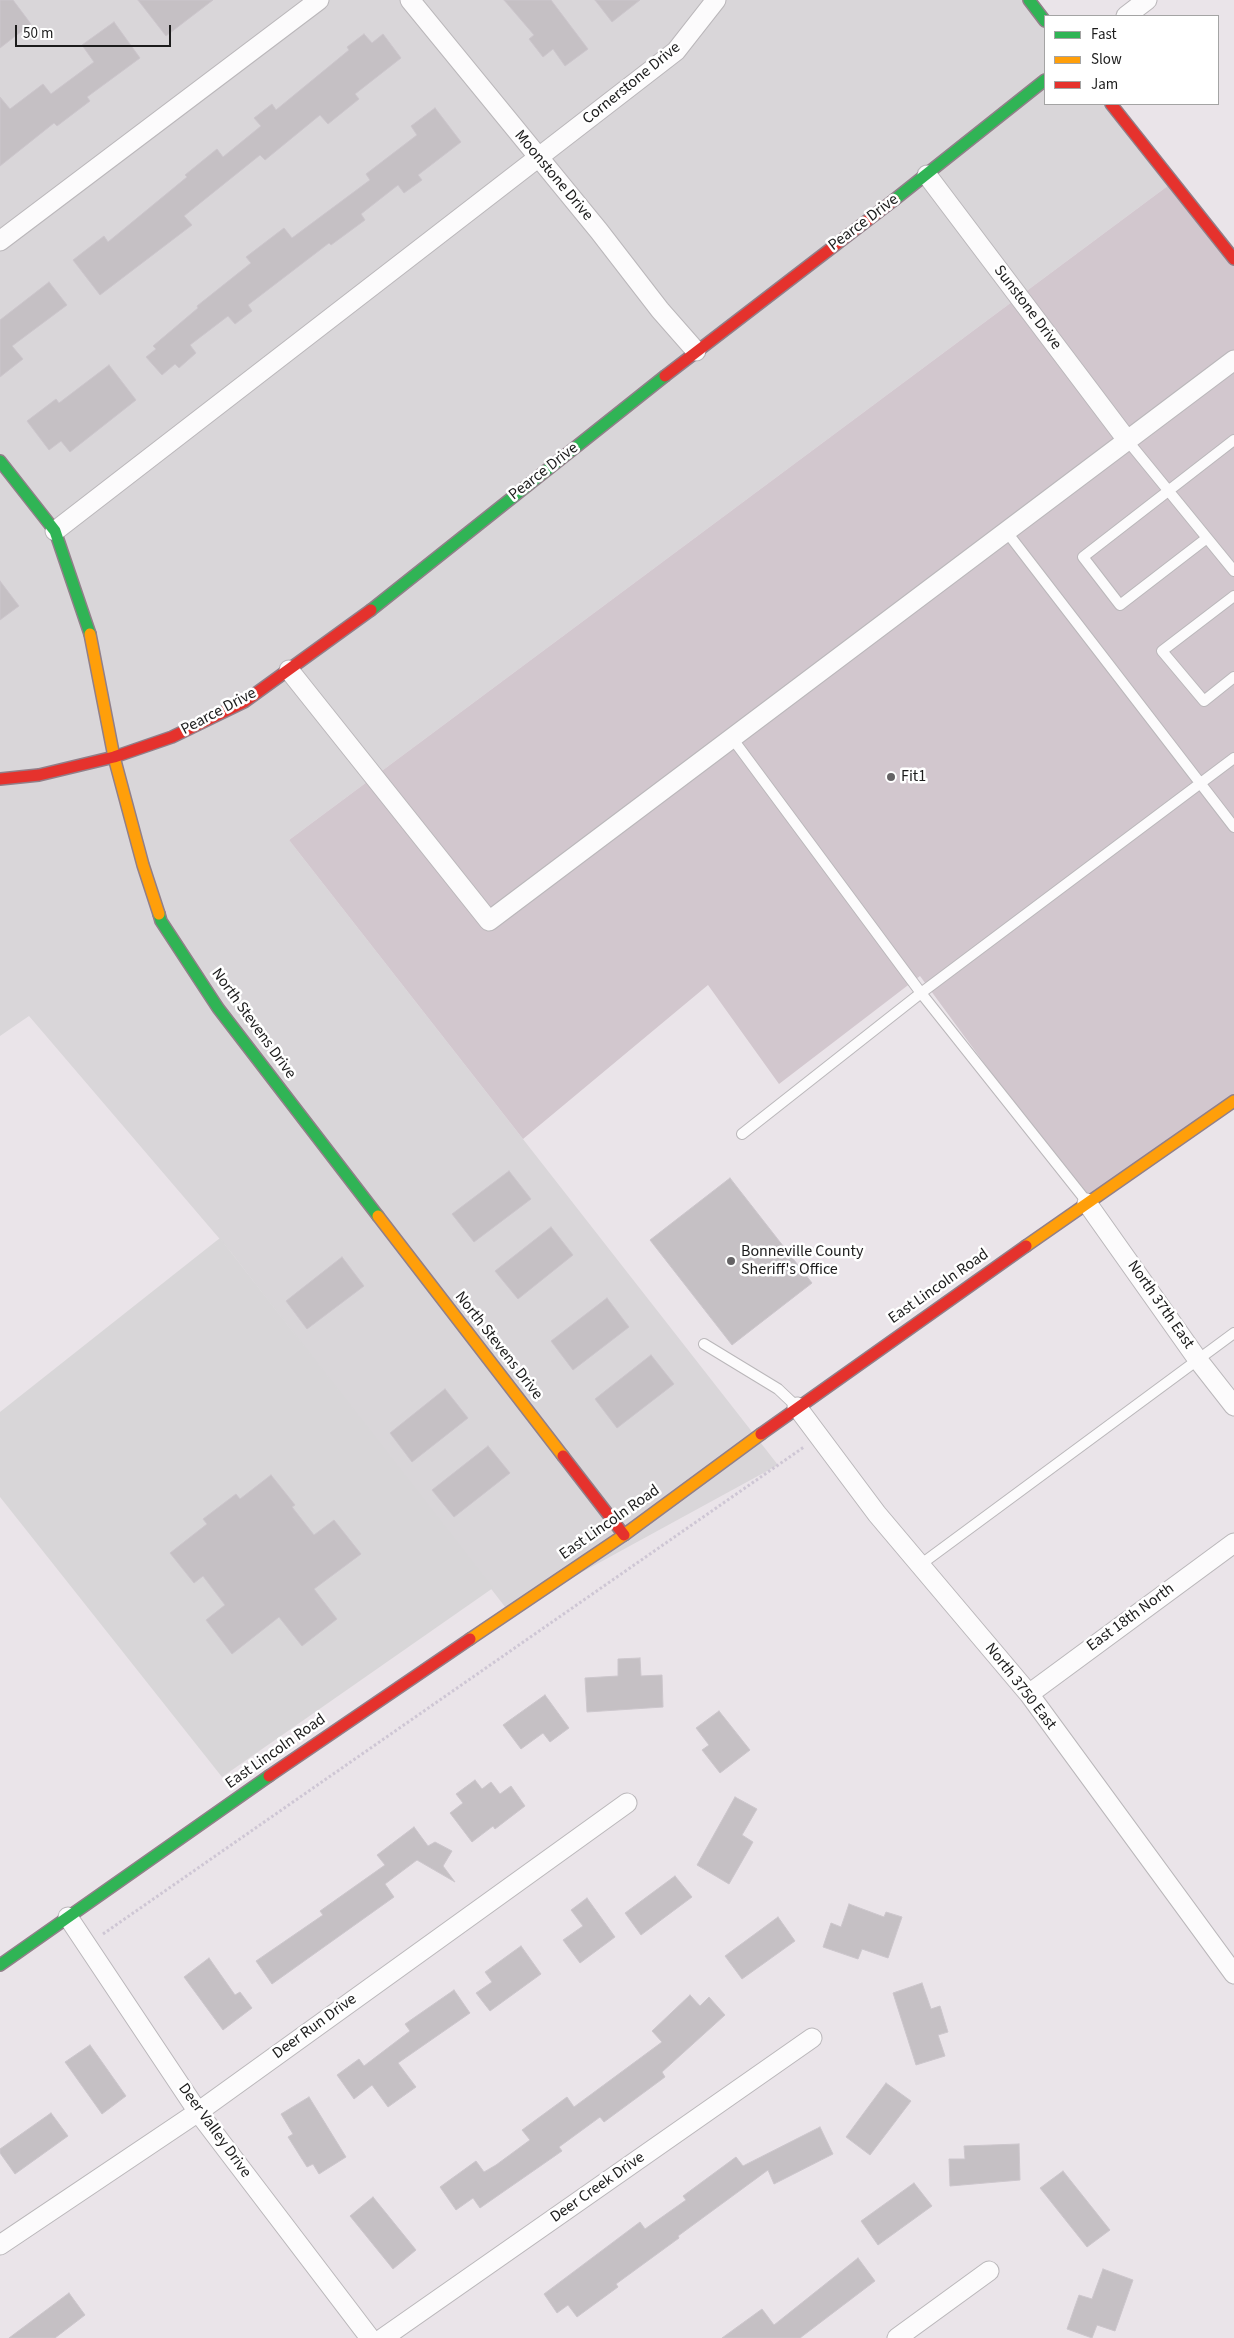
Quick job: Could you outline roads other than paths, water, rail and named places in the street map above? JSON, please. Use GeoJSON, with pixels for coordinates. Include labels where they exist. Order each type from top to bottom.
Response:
{"type":"FeatureCollection","features":[{"type":"Feature","properties":{"kind":"street"},"geometry":{"type":"LineString","coordinates":[[0,241],[319,0]]}},
{"type":"Feature","properties":{"kind":"street","name":"Moonstone Drive"},"geometry":{"type":"LineString","coordinates":[[410,0],[696,351]]}},
{"type":"Feature","properties":{"kind":"street","name":"Cornerstone Drive"},"geometry":{"type":"LineString","coordinates":[[55,531],[676,51],[716,0]]}},
{"type":"Feature","properties":{"kind":"street"},"geometry":{"type":"LineString","coordinates":[[1029,0],[1044,20]]}},
{"type":"Feature","properties":{"kind":"street"},"geometry":{"type":"LineString","coordinates":[[1127,15],[1147,0]]}},
{"type":"Feature","properties":{"kind":"street","name":"Pearce Drive"},"geometry":{"type":"LineString","coordinates":[[0,779],[39,775],[114,757],[172,737],[244,702],[348,628],[696,351],[927,175],[1044,81]]}},
{"type":"Feature","properties":{"kind":"street"},"geometry":{"type":"LineString","coordinates":[[1112,105],[1234,259]]}},
{"type":"Feature","properties":{"kind":"street","name":"Sunstone Drive"},"geometry":{"type":"LineString","coordinates":[[927,175],[1128,440]]}},
{"type":"Feature","properties":{"kind":"street"},"geometry":{"type":"LineString","coordinates":[[290,670],[490,921],[1234,360]]}},
{"type":"Feature","properties":{"kind":"street","name":"North Stevens Drive"},"geometry":{"type":"LineString","coordinates":[[0,461],[55,531],[87,621],[102,686],[114,757],[143,865],[161,921],[218,1008],[624,1536]]}},
{"type":"Feature","properties":{"kind":"street","name":"East Lincoln Road"},"geometry":{"type":"LineString","coordinates":[[0,1965],[286,1764],[624,1536],[797,1407],[1234,1101]]}},
{"type":"Feature","properties":{"kind":"street","name":"North 37th East"},"geometry":{"type":"LineString","coordinates":[[1087,1203],[1198,1360],[1234,1406]]}},
{"type":"Feature","properties":{"kind":"street","name":"North 3750 East"},"geometry":{"type":"LineString","coordinates":[[797,1407],[877,1514],[1029,1694],[1233,1971]]}},
{"type":"Feature","properties":{"kind":"street","name":"East 18th North"},"geometry":{"type":"LineString","coordinates":[[1029,1694],[1234,1542]]}},
{"type":"Feature","properties":{"kind":"street","name":"Deer Run Drive"},"geometry":{"type":"LineString","coordinates":[[0,2245],[198,2112],[627,1804]]}},
{"type":"Feature","properties":{"kind":"street","name":"Deer Valley Drive"},"geometry":{"type":"LineString","coordinates":[[68,1917],[198,2112],[370,2338]]}},
{"type":"Feature","properties":{"kind":"street","name":"Deer Creek Drive"},"geometry":{"type":"LineString","coordinates":[[383,2338],[812,2038]]}},
{"type":"Feature","properties":{"kind":"street"},"geometry":{"type":"LineString","coordinates":[[897,2338],[990,2272]]}},
{"type":"Feature","properties":{"kind":"lane"},"geometry":{"type":"LineString","coordinates":[[1128,440],[1234,571]]}},
{"type":"Feature","properties":{"kind":"lane"},"geometry":{"type":"LineString","coordinates":[[1207,538],[1120,605],[1082,557],[1234,440]]}},
{"type":"Feature","properties":{"kind":"lane"},"geometry":{"type":"LineString","coordinates":[[1006,531],[1234,826]]}},
{"type":"Feature","properties":{"kind":"lane"},"geometry":{"type":"LineString","coordinates":[[1234,596],[1162,651],[1204,701],[1234,678]]}},
{"type":"Feature","properties":{"kind":"lane"},"geometry":{"type":"LineString","coordinates":[[732,738],[921,992],[1087,1203]]}},
{"type":"Feature","properties":{"kind":"lane"},"geometry":{"type":"LineString","coordinates":[[742,1134],[921,992],[1234,758]]}},
{"type":"Feature","properties":{"kind":"lane"},"geometry":{"type":"LineString","coordinates":[[920,1565],[1234,1333]]}},
{"type":"Feature","properties":{"kind":"lane"},"geometry":{"type":"LineString","coordinates":[[704,1344],[778,1389],[797,1407]]}},
{"type":"Feature","properties":{"kind":"place","name":"Fit1"},"geometry":{"type":"Point","coordinates":[891,777]}},
{"type":"Feature","properties":{"kind":"place","name":"Bonneville County Sheriff's Office"},"geometry":{"type":"Point","coordinates":[731,1261]}}]}
